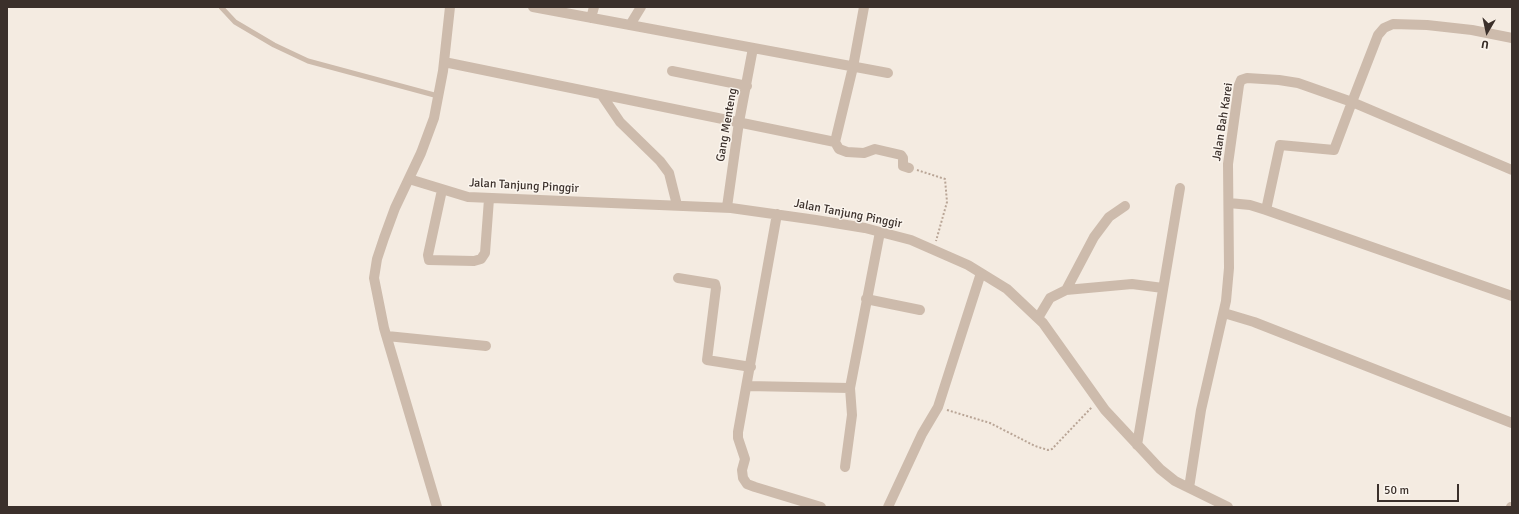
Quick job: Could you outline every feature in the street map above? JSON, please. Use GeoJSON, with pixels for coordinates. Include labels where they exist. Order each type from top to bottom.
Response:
{"type":"FeatureCollection","features":[{"type":"Feature","properties":{"kind":"street"},"geometry":{"type":"LineString","coordinates":[[437,507],[387,336],[377,299],[374,278],[384,238],[395,208],[421,153],[431,125],[444,62],[450,7]]}},
{"type":"Feature","properties":{"kind":"street"},"geometry":{"type":"LineString","coordinates":[[533,7],[888,73]]}},
{"type":"Feature","properties":{"kind":"street"},"geometry":{"type":"LineString","coordinates":[[591,18],[594,7]]}},
{"type":"Feature","properties":{"kind":"street"},"geometry":{"type":"LineString","coordinates":[[630,25],[641,7]]}},
{"type":"Feature","properties":{"kind":"street"},"geometry":{"type":"LineString","coordinates":[[864,7],[853,67],[835,142],[839,149],[847,152],[858,153],[875,149],[901,155],[903,158],[903,166],[909,168]]}},
{"type":"Feature","properties":{"kind":"street"},"geometry":{"type":"LineString","coordinates":[[1266,210],[1280,145],[1330,151],[1334,150],[1378,35],[1384,28],[1393,24],[1435,26],[1472,30],[1512,38]]}},
{"type":"Feature","properties":{"kind":"street","name":"Gang Menteng"},"geometry":{"type":"LineString","coordinates":[[727,207],[739,122],[753,48]]}},
{"type":"Feature","properties":{"kind":"street"},"geometry":{"type":"LineString","coordinates":[[444,62],[835,142]]}},
{"type":"Feature","properties":{"kind":"street"},"geometry":{"type":"LineString","coordinates":[[672,71],[747,86]]}},
{"type":"Feature","properties":{"kind":"street","name":"Jalan Bah Karei"},"geometry":{"type":"LineString","coordinates":[[1189,488],[1201,410],[1224,313],[1229,268],[1228,164],[1239,85],[1241,80],[1247,78],[1298,83],[1352,102]]}},
{"type":"Feature","properties":{"kind":"street"},"geometry":{"type":"LineString","coordinates":[[601,94],[620,122],[660,160],[669,173],[677,205]]}},
{"type":"Feature","properties":{"kind":"street"},"geometry":{"type":"LineString","coordinates":[[1352,102],[1512,170]]}},
{"type":"Feature","properties":{"kind":"street","name":"Jalan Tanjung Pinggir"},"geometry":{"type":"LineString","coordinates":[[409,179],[468,197],[727,207],[778,214],[880,232],[911,240],[1007,288],[1038,318],[1098,401],[1160,469],[1175,481],[1228,507]]}},
{"type":"Feature","properties":{"kind":"street"},"geometry":{"type":"LineString","coordinates":[[1137,445],[1180,188]]}},
{"type":"Feature","properties":{"kind":"street"},"geometry":{"type":"LineString","coordinates":[[442,190],[428,254],[430,260],[474,261],[481,259],[484,253],[489,199]]}},
{"type":"Feature","properties":{"kind":"street"},"geometry":{"type":"LineString","coordinates":[[1229,203],[1250,205],[1266,210],[1512,296]]}},
{"type":"Feature","properties":{"kind":"street"},"geometry":{"type":"LineString","coordinates":[[1066,290],[1094,237],[1109,217],[1125,206]]}},
{"type":"Feature","properties":{"kind":"street"},"geometry":{"type":"LineString","coordinates":[[778,214],[738,438],[745,459],[742,470],[743,478],[747,484],[755,487],[821,507]]}},
{"type":"Feature","properties":{"kind":"street"},"geometry":{"type":"LineString","coordinates":[[845,467],[852,415],[850,388],[880,232]]}},
{"type":"Feature","properties":{"kind":"street"},"geometry":{"type":"LineString","coordinates":[[888,507],[922,434],[938,407],[981,274]]}},
{"type":"Feature","properties":{"kind":"street"},"geometry":{"type":"LineString","coordinates":[[678,278],[714,284],[716,288],[707,360],[751,367]]}},
{"type":"Feature","properties":{"kind":"street"},"geometry":{"type":"LineString","coordinates":[[1038,318],[1050,298],[1066,290],[1132,284],[1164,288]]}},
{"type":"Feature","properties":{"kind":"street"},"geometry":{"type":"LineString","coordinates":[[866,299],[920,310]]}},
{"type":"Feature","properties":{"kind":"street"},"geometry":{"type":"LineString","coordinates":[[1224,313],[1254,322],[1512,423]]}},
{"type":"Feature","properties":{"kind":"street"},"geometry":{"type":"LineString","coordinates":[[387,336],[486,346]]}},
{"type":"Feature","properties":{"kind":"street"},"geometry":{"type":"LineString","coordinates":[[747,386],[850,388]]}},
{"type":"Feature","properties":{"kind":"lane"},"geometry":{"type":"LineString","coordinates":[[221,7],[235,22],[274,45],[308,60],[438,96]]}},
{"type":"Feature","properties":{"kind":"path"},"geometry":{"type":"LineString","coordinates":[[909,168],[945,179],[946,202],[933,250]]}},
{"type":"Feature","properties":{"kind":"path"},"geometry":{"type":"LineString","coordinates":[[938,407],[990,423],[1035,446],[1048,450],[1052,449],[1098,401]]}}]}
